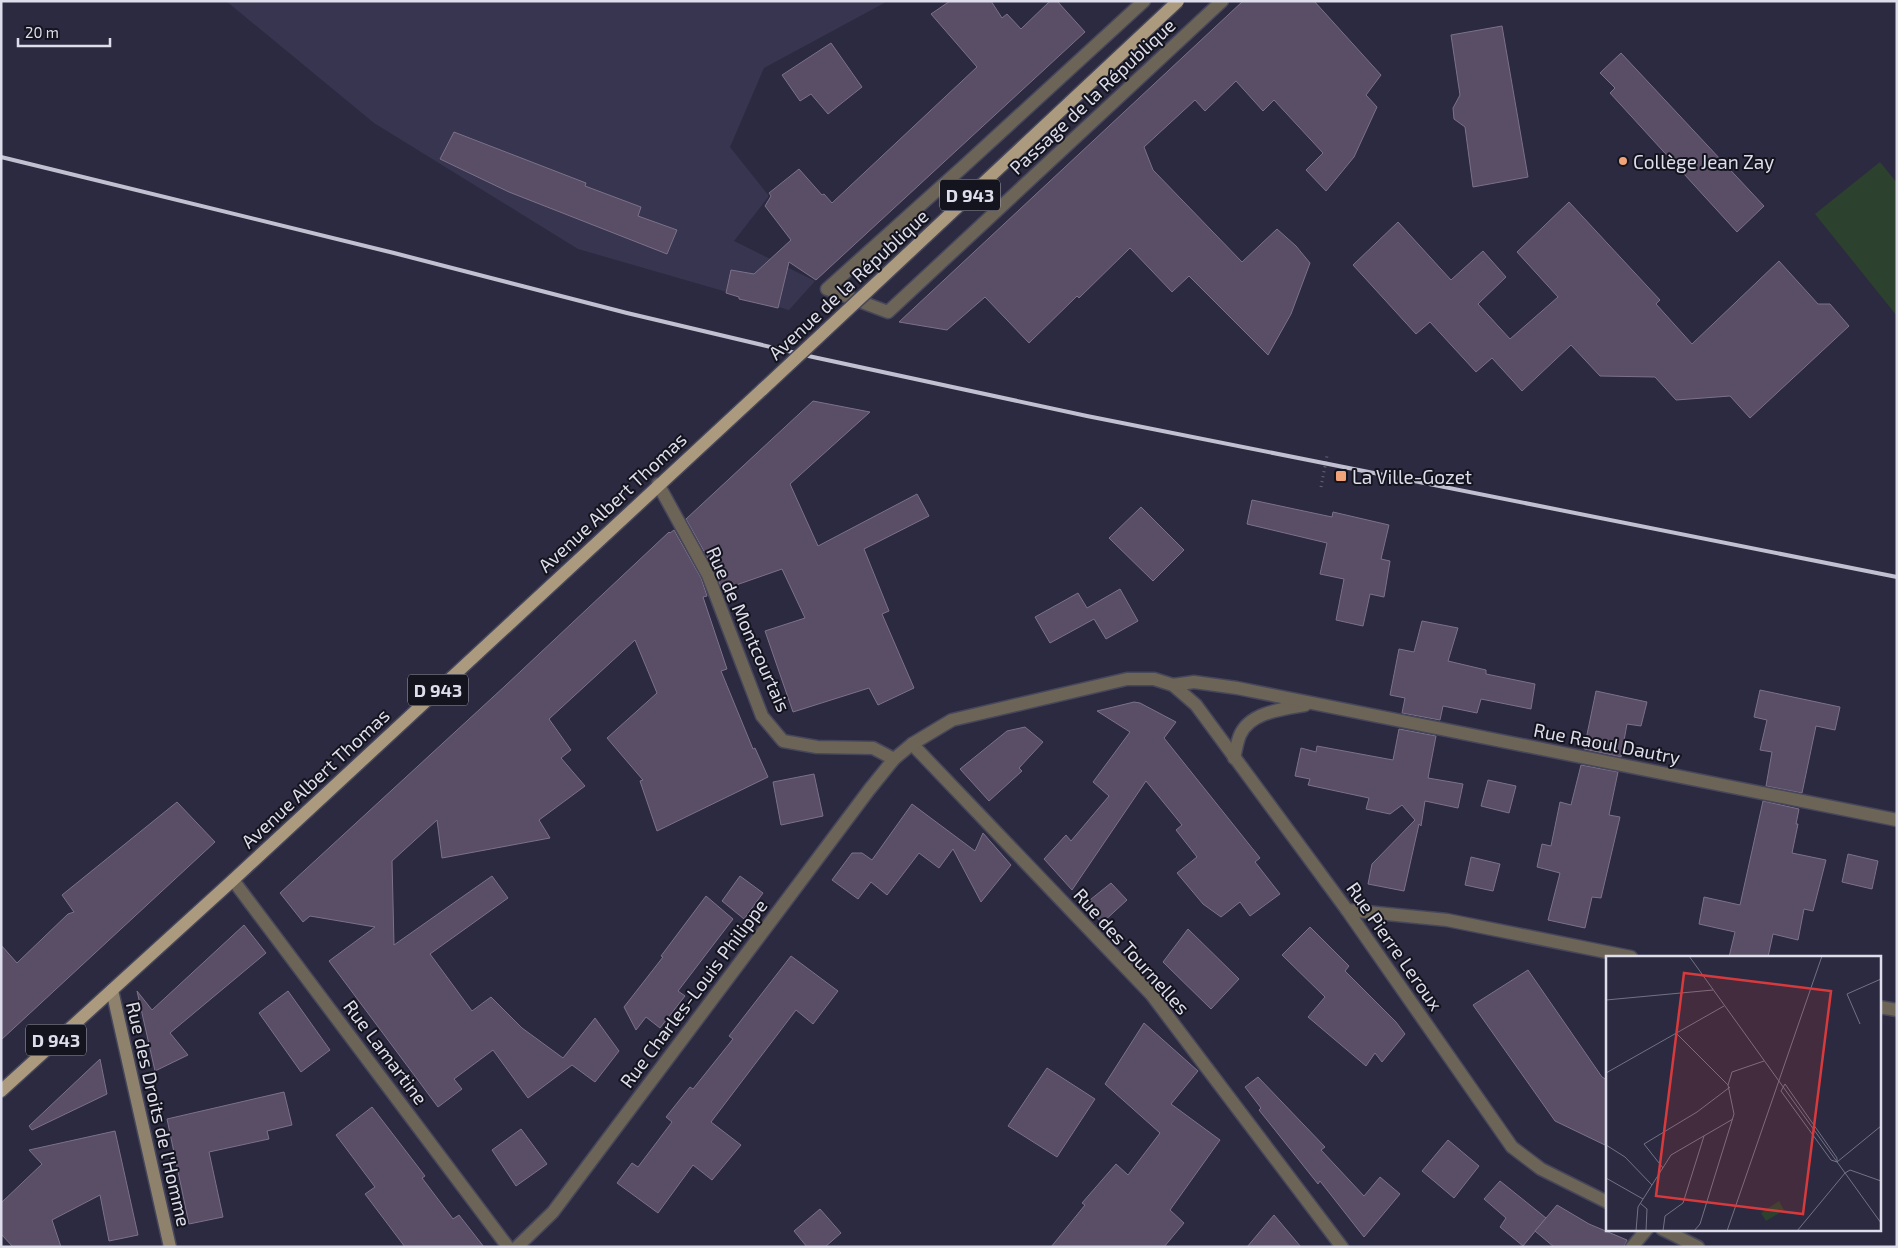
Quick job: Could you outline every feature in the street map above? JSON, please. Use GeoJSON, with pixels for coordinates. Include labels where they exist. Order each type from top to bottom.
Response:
{"type":"FeatureCollection","features":[{"type":"Feature","properties":{"kind":"main road","name":"Avenue de la République"},"geometry":{"type":"LineString","coordinates":[[763,389],[1178,1]]}},
{"type":"Feature","properties":{"kind":"main road","name":"Avenue Albert Thomas"},"geometry":{"type":"LineString","coordinates":[[1,1091],[233,880],[658,484],[763,389]]}},
{"type":"Feature","properties":{"kind":"main road","name":"Rue des Droits de l'Homme"},"geometry":{"type":"LineString","coordinates":[[112,990],[170,1247]]}},
{"type":"Feature","properties":{"kind":"street","name":"Passage de la République"},"geometry":{"type":"LineString","coordinates":[[1144,1],[827,289],[888,312],[1222,1]]}},
{"type":"Feature","properties":{"kind":"street","name":"Rue de Montcourtais"},"geometry":{"type":"LineString","coordinates":[[658,484],[708,575],[762,716],[782,740],[817,748],[873,748],[894,759]]}},
{"type":"Feature","properties":{"kind":"street"},"geometry":{"type":"LineString","coordinates":[[894,759],[912,744],[952,720],[1126,679],[1154,679],[1173,685]]}},
{"type":"Feature","properties":{"kind":"street","name":"Rue Raoul Dautry"},"geometry":{"type":"LineString","coordinates":[[1173,685],[1194,682],[1237,688],[1897,820]]}},
{"type":"Feature","properties":{"kind":"street","name":"Rue Pierre Leroux"},"geometry":{"type":"LineString","coordinates":[[1173,685],[1196,704],[1347,910],[1512,1147],[1541,1169],[1606,1202]]}},
{"type":"Feature","properties":{"kind":"street"},"geometry":{"type":"LineString","coordinates":[[1234,758],[1241,734],[1255,718],[1271,712],[1310,704]]}},
{"type":"Feature","properties":{"kind":"street","name":"Rue des Tournelles"},"geometry":{"type":"LineString","coordinates":[[912,744],[1151,994],[1342,1247]]}},
{"type":"Feature","properties":{"kind":"street","name":"Rue Charles-Louis Philippe"},"geometry":{"type":"LineString","coordinates":[[517,1247],[553,1212],[868,790],[894,759]]}},
{"type":"Feature","properties":{"kind":"street","name":"Rue Lamartine"},"geometry":{"type":"LineString","coordinates":[[233,880],[508,1247]]}},
{"type":"Feature","properties":{"kind":"street"},"geometry":{"type":"LineString","coordinates":[[1347,910],[1447,920],[1626,956]]}},
{"type":"Feature","properties":{"kind":"street"},"geometry":{"type":"LineString","coordinates":[[1880,1007],[1897,1010]]}},
{"type":"Feature","properties":{"kind":"street"},"geometry":{"type":"LineString","coordinates":[[1632,1247],[1646,1230]]}},
{"type":"Feature","properties":{"kind":"street"},"geometry":{"type":"LineString","coordinates":[[1664,1230],[1698,1247]]}},
{"type":"Feature","properties":{"kind":"path"},"geometry":{"type":"LineString","coordinates":[[1322,487],[1327,456]]}},
{"type":"Feature","properties":{"kind":"shaded area"},"geometry":{"type":"Polygon","coordinates":[[[226,1],[888,1],[764,68],[730,147],[769,196],[734,241],[815,281],[789,310],[578,249],[374,123],[226,1]]]}},
{"type":"Feature","properties":{"kind":"green space"},"geometry":{"type":"Polygon","coordinates":[[[1880,162],[1897,183],[1897,316],[1815,214],[1880,162]]]}},
{"type":"Feature","properties":{"kind":"building"},"geometry":{"type":"Polygon","coordinates":[[[950,1],[991,1],[1002,18],[1007,14],[1021,29],[1050,1],[1057,1],[1085,32],[816,280],[789,262],[778,308],[739,299],[739,297],[726,293],[731,270],[754,274],[791,240],[765,206],[771,196],[769,193],[799,169],[822,195],[824,194],[832,203],[977,67],[931,14],[950,1]]]}},
{"type":"Feature","properties":{"kind":"building"},"geometry":{"type":"Polygon","coordinates":[[[1243,1],[1314,1],[1381,75],[1366,95],[1377,107],[1354,157],[1326,191],[1306,170],[1323,153],[1274,100],[1263,111],[1236,81],[1205,111],[1195,100],[1144,147],[1153,170],[1242,262],[1277,229],[1296,246],[1310,263],[1291,314],[1268,355],[1189,276],[1172,292],[1130,248],[1029,343],[985,297],[947,330],[899,322],[1243,1]]]}},
{"type":"Feature","properties":{"kind":"building"},"geometry":{"type":"Polygon","coordinates":[[[1502,26],[1528,177],[1473,187],[1465,127],[1454,119],[1453,108],[1460,95],[1451,35],[1502,26]]]}},
{"type":"Feature","properties":{"kind":"building"},"geometry":{"type":"Polygon","coordinates":[[[831,43],[862,87],[828,114],[811,94],[800,101],[782,75],[831,43]]]}},
{"type":"Feature","properties":{"kind":"building"},"geometry":{"type":"Polygon","coordinates":[[[1621,53],[1764,206],[1737,232],[1610,93],[1615,88],[1600,73],[1621,53]]]}},
{"type":"Feature","properties":{"kind":"building"},"geometry":{"type":"Polygon","coordinates":[[[454,132],[586,183],[585,186],[641,207],[638,216],[677,230],[667,254],[509,192],[440,159],[454,132]]]}},
{"type":"Feature","properties":{"kind":"building"},"geometry":{"type":"Polygon","coordinates":[[[1569,202],[1660,300],[1656,304],[1692,344],[1779,261],[1818,304],[1830,304],[1849,326],[1750,418],[1730,396],[1676,400],[1655,377],[1600,376],[1571,345],[1522,391],[1492,358],[1476,372],[1430,322],[1416,334],[1353,265],[1398,222],[1451,280],[1483,251],[1506,277],[1478,304],[1510,339],[1558,297],[1517,252],[1569,202]]]}},
{"type":"Feature","properties":{"kind":"building"},"geometry":{"type":"Polygon","coordinates":[[[813,401],[870,412],[790,484],[818,546],[917,494],[929,516],[864,549],[889,611],[882,614],[914,688],[878,705],[869,688],[793,712],[765,631],[805,618],[782,569],[722,590],[715,571],[686,519],[813,401]]]}},
{"type":"Feature","properties":{"kind":"building"},"geometry":{"type":"Polygon","coordinates":[[[1252,500],[1332,517],[1333,512],[1389,525],[1381,559],[1390,561],[1384,597],[1370,594],[1363,626],[1336,620],[1344,579],[1320,574],[1327,543],[1247,524],[1252,500]]]}},
{"type":"Feature","properties":{"kind":"building"},"geometry":{"type":"Polygon","coordinates":[[[1141,507],[1184,550],[1153,581],[1109,538],[1141,507]]]}},
{"type":"Feature","properties":{"kind":"building"},"geometry":{"type":"Polygon","coordinates":[[[674,530],[701,578],[707,596],[703,597],[727,669],[721,671],[753,749],[755,748],[768,777],[657,831],[640,781],[643,780],[607,738],[657,693],[635,640],[549,719],[571,750],[561,758],[585,786],[539,820],[550,838],[442,858],[437,820],[392,861],[394,945],[492,876],[508,898],[430,954],[472,1011],[491,997],[522,1028],[563,1058],[595,1018],[619,1051],[595,1082],[572,1065],[528,1098],[493,1050],[454,1079],[462,1089],[438,1107],[329,961],[375,927],[310,916],[303,922],[280,893],[669,532],[674,530]]]}},
{"type":"Feature","properties":{"kind":"building"},"geometry":{"type":"Polygon","coordinates":[[[1120,589],[1138,621],[1106,639],[1094,619],[1050,643],[1035,617],[1078,593],[1087,608],[1120,589]]]}},
{"type":"Feature","properties":{"kind":"building"},"geometry":{"type":"Polygon","coordinates":[[[1422,621],[1458,628],[1448,661],[1486,670],[1486,674],[1535,684],[1531,709],[1481,699],[1477,713],[1443,706],[1440,720],[1402,713],[1405,698],[1390,695],[1399,649],[1414,652],[1422,621]]]}},
{"type":"Feature","properties":{"kind":"building"},"geometry":{"type":"Polygon","coordinates":[[[1760,690],[1840,707],[1835,730],[1816,726],[1802,793],[1766,786],[1772,752],[1760,750],[1767,720],[1754,717],[1760,690]]]}},
{"type":"Feature","properties":{"kind":"building"},"geometry":{"type":"Polygon","coordinates":[[[1596,691],[1647,702],[1641,726],[1627,724],[1621,757],[1584,749],[1596,691]]]}},
{"type":"Feature","properties":{"kind":"building"},"geometry":{"type":"Polygon","coordinates":[[[1134,702],[1140,703],[1176,722],[1164,738],[1260,858],[1255,862],[1280,894],[1250,916],[1240,902],[1221,917],[1203,904],[1177,873],[1197,857],[1176,830],[1182,825],[1146,781],[1072,890],[1044,859],[1066,835],[1071,841],[1109,796],[1093,782],[1130,732],[1097,711],[1134,702]]]}},
{"type":"Feature","properties":{"kind":"building"},"geometry":{"type":"Polygon","coordinates":[[[1025,727],[1043,742],[1019,768],[1022,771],[989,801],[960,769],[1007,731],[1025,727]]]}},
{"type":"Feature","properties":{"kind":"building"},"geometry":{"type":"Polygon","coordinates":[[[1399,729],[1436,736],[1428,778],[1463,784],[1458,808],[1425,801],[1421,826],[1419,824],[1404,891],[1368,884],[1372,864],[1415,820],[1402,805],[1390,814],[1366,809],[1369,798],[1308,785],[1310,779],[1295,776],[1301,748],[1316,752],[1317,746],[1393,760],[1399,729]]]}},
{"type":"Feature","properties":{"kind":"building"},"geometry":{"type":"Polygon","coordinates":[[[1581,765],[1618,772],[1609,815],[1620,817],[1601,898],[1592,897],[1585,928],[1548,920],[1560,873],[1537,867],[1542,844],[1551,846],[1560,802],[1571,805],[1581,765]]]}},
{"type":"Feature","properties":{"kind":"building"},"geometry":{"type":"Polygon","coordinates":[[[814,774],[823,816],[781,825],[773,782],[814,774]]]}},
{"type":"Feature","properties":{"kind":"building"},"geometry":{"type":"Polygon","coordinates":[[[1488,780],[1516,786],[1509,813],[1481,806],[1488,780]]]}},
{"type":"Feature","properties":{"kind":"building"},"geometry":{"type":"Polygon","coordinates":[[[1763,801],[1799,809],[1792,853],[1826,860],[1813,911],[1804,909],[1798,940],[1773,934],[1768,956],[1729,956],[1735,932],[1699,924],[1704,897],[1740,905],[1763,801]]]}},
{"type":"Feature","properties":{"kind":"building"},"geometry":{"type":"Polygon","coordinates":[[[177,802],[215,842],[1,1040],[1,945],[17,963],[68,914],[74,912],[62,895],[177,802]]]}},
{"type":"Feature","properties":{"kind":"building"},"geometry":{"type":"Polygon","coordinates":[[[912,804],[975,851],[983,833],[1011,865],[981,902],[953,849],[939,868],[919,853],[887,895],[871,882],[858,899],[832,880],[852,853],[862,853],[872,860],[912,804]]]}},
{"type":"Feature","properties":{"kind":"building"},"geometry":{"type":"Polygon","coordinates":[[[1848,854],[1878,861],[1872,889],[1842,882],[1848,854]]]}},
{"type":"Feature","properties":{"kind":"building"},"geometry":{"type":"Polygon","coordinates":[[[1471,857],[1500,864],[1493,891],[1465,885],[1471,857]]]}},
{"type":"Feature","properties":{"kind":"building"},"geometry":{"type":"Polygon","coordinates":[[[740,876],[763,893],[744,919],[722,901],[740,876]]]}},
{"type":"Feature","properties":{"kind":"building"},"geometry":{"type":"Polygon","coordinates":[[[1111,883],[1127,900],[1102,923],[1085,904],[1111,883]]]}},
{"type":"Feature","properties":{"kind":"building"},"geometry":{"type":"Polygon","coordinates":[[[706,896],[733,919],[678,991],[685,996],[660,1028],[646,1017],[636,1030],[624,1007],[663,957],[661,956],[706,896]]]}},
{"type":"Feature","properties":{"kind":"building"},"geometry":{"type":"Polygon","coordinates":[[[244,925],[266,953],[170,1033],[188,1055],[155,1071],[137,991],[152,1010],[244,925]]]}},
{"type":"Feature","properties":{"kind":"building"},"geometry":{"type":"Polygon","coordinates":[[[1310,927],[1349,966],[1345,971],[1396,1022],[1405,1034],[1382,1062],[1375,1053],[1366,1066],[1308,1017],[1325,997],[1282,955],[1310,927]]]}},
{"type":"Feature","properties":{"kind":"building"},"geometry":{"type":"Polygon","coordinates":[[[1188,929],[1239,979],[1211,1009],[1163,962],[1188,929]]]}},
{"type":"Feature","properties":{"kind":"building"},"geometry":{"type":"Polygon","coordinates":[[[791,956],[838,991],[813,1024],[796,1010],[711,1122],[741,1145],[712,1180],[693,1165],[658,1213],[617,1183],[632,1163],[638,1167],[672,1122],[666,1117],[690,1087],[693,1089],[733,1039],[729,1036],[791,956]]]}},
{"type":"Feature","properties":{"kind":"building"},"geometry":{"type":"Polygon","coordinates":[[[1528,970],[1602,1077],[1606,1079],[1606,1146],[1555,1121],[1473,1005],[1528,970]]]}},
{"type":"Feature","properties":{"kind":"building"},"geometry":{"type":"Polygon","coordinates":[[[288,991],[330,1050],[301,1072],[259,1013],[288,991]]]}},
{"type":"Feature","properties":{"kind":"building"},"geometry":{"type":"Polygon","coordinates":[[[1144,1023],[1198,1071],[1171,1104],[1220,1140],[1170,1210],[1184,1223],[1164,1247],[1051,1247],[1085,1205],[1082,1203],[1116,1164],[1128,1175],[1160,1133],[1105,1084],[1144,1023]]]}},
{"type":"Feature","properties":{"kind":"building"},"geometry":{"type":"Polygon","coordinates":[[[100,1059],[107,1094],[32,1130],[29,1126],[100,1059]]]}},
{"type":"Feature","properties":{"kind":"building"},"geometry":{"type":"Polygon","coordinates":[[[1047,1068],[1095,1099],[1057,1157],[1008,1126],[1047,1068]]]}},
{"type":"Feature","properties":{"kind":"building"},"geometry":{"type":"Polygon","coordinates":[[[1258,1077],[1325,1147],[1321,1150],[1364,1196],[1380,1177],[1400,1194],[1364,1237],[1320,1181],[1318,1184],[1259,1110],[1261,1108],[1245,1087],[1258,1077]]]}},
{"type":"Feature","properties":{"kind":"building"},"geometry":{"type":"Polygon","coordinates":[[[284,1092],[292,1125],[267,1131],[269,1139],[209,1152],[223,1217],[189,1224],[167,1119],[284,1092]]]}},
{"type":"Feature","properties":{"kind":"building"},"geometry":{"type":"Polygon","coordinates":[[[372,1107],[425,1176],[422,1178],[453,1219],[459,1215],[484,1247],[405,1247],[365,1194],[375,1187],[336,1135],[372,1107]]]}},
{"type":"Feature","properties":{"kind":"building"},"geometry":{"type":"Polygon","coordinates":[[[521,1129],[547,1164],[516,1186],[492,1150],[521,1129]]]}},
{"type":"Feature","properties":{"kind":"building"},"geometry":{"type":"Polygon","coordinates":[[[115,1131],[138,1235],[109,1241],[100,1195],[52,1220],[61,1247],[13,1247],[1,1234],[1,1203],[42,1164],[29,1150],[115,1131]]]}},
{"type":"Feature","properties":{"kind":"building"},"geometry":{"type":"Polygon","coordinates":[[[1448,1140],[1479,1166],[1454,1198],[1422,1171],[1448,1140]]]}},
{"type":"Feature","properties":{"kind":"building"},"geometry":{"type":"Polygon","coordinates":[[[1500,1181],[1546,1218],[1523,1246],[1500,1227],[1506,1218],[1484,1199],[1500,1181]]]}},
{"type":"Feature","properties":{"kind":"building"},"geometry":{"type":"Polygon","coordinates":[[[1557,1205],[1589,1224],[1627,1240],[1624,1247],[1554,1247],[1535,1231],[1557,1205]]]}},
{"type":"Feature","properties":{"kind":"building"},"geometry":{"type":"Polygon","coordinates":[[[820,1209],[841,1233],[825,1247],[807,1247],[794,1231],[820,1209]]]}},
{"type":"Feature","properties":{"kind":"building"},"geometry":{"type":"Polygon","coordinates":[[[1274,1215],[1301,1247],[1247,1247],[1274,1215]]]}},
{"type":"Feature","properties":{"kind":"railway"},"geometry":{"type":"LineString","coordinates":[[1,157],[394,253],[627,313],[813,357],[1087,416],[1897,577]]}},
{"type":"Feature","properties":{"kind":"place","name":"Collège Jean Zay"},"geometry":{"type":"Point","coordinates":[1623,161]}},
{"type":"Feature","properties":{"kind":"place","name":"La Ville-Gozet"},"geometry":{"type":"Point","coordinates":[1341,476]}}]}
